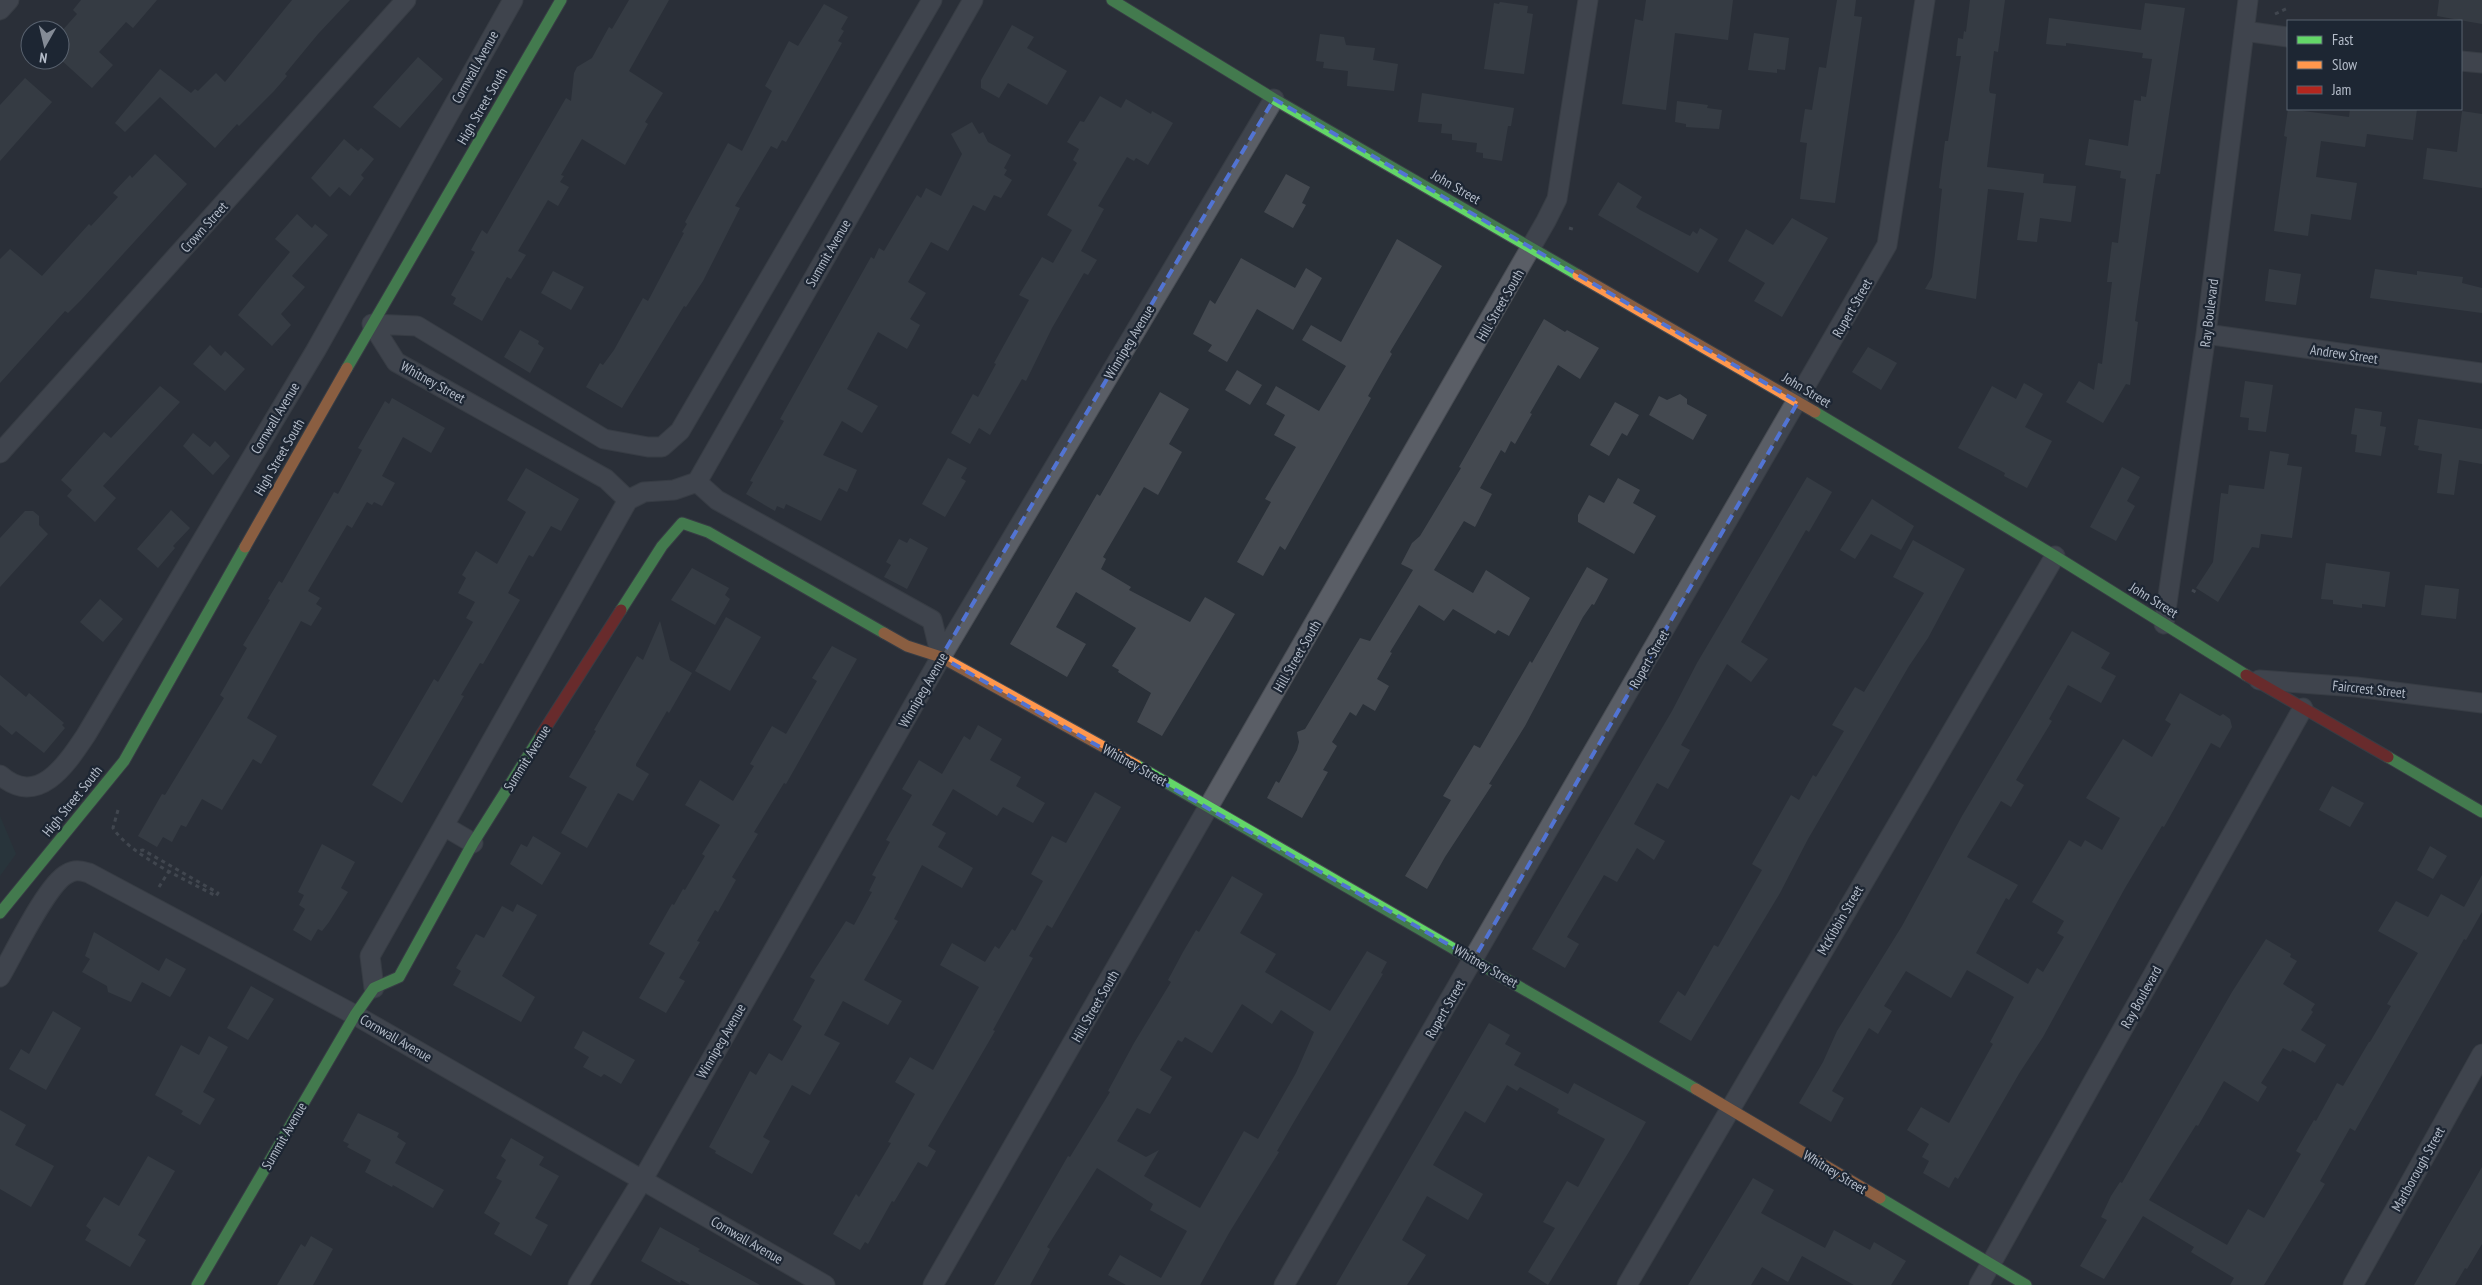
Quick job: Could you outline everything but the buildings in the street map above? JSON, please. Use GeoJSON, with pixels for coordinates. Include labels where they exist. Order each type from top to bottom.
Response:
{"type":"FeatureCollection","features":[{"type":"Feature","properties":{"kind":"street"},"geometry":{"type":"LineString","coordinates":[[0,10],[10,0]]}},
{"type":"Feature","properties":{"kind":"street","name":"Crown Street"},"geometry":{"type":"LineString","coordinates":[[0,453],[406,0]]}},
{"type":"Feature","properties":{"kind":"street","name":"Cornwall Avenue"},"geometry":{"type":"LineString","coordinates":[[0,775],[10,783],[28,787],[42,784],[57,774],[86,735],[316,350],[513,0]]}},
{"type":"Feature","properties":{"kind":"street","name":"High Street South"},"geometry":{"type":"LineString","coordinates":[[0,913],[124,761],[372,324],[561,0]]}},
{"type":"Feature","properties":{"kind":"street"},"geometry":{"type":"LineString","coordinates":[[372,324],[417,326],[604,439],[648,447],[662,447],[680,431],[932,0]]}},
{"type":"Feature","properties":{"kind":"street","name":"Summit Avenue"},"geometry":{"type":"LineString","coordinates":[[697,482],[972,0]]}},
{"type":"Feature","properties":{"kind":"street","name":"John Street"},"geometry":{"type":"LineString","coordinates":[[1112,0],[1274,99],[1798,402],[2255,680],[2482,812]]}},
{"type":"Feature","properties":{"kind":"street","name":"Hill Street South"},"geometry":{"type":"LineString","coordinates":[[933,1285],[1532,248],[1557,199],[1588,0]]}},
{"type":"Feature","properties":{"kind":"street","name":"Rupert Street"},"geometry":{"type":"LineString","coordinates":[[1284,1285],[1798,402],[1887,245],[1925,0]]}},
{"type":"Feature","properties":{"kind":"street","name":"Ray Boulevard"},"geometry":{"type":"LineString","coordinates":[[2164,624],[2206,334],[2248,0]]}},
{"type":"Feature","properties":{"kind":"street"},"geometry":{"type":"LineString","coordinates":[[2244,31],[2287,37]]}},
{"type":"Feature","properties":{"kind":"street"},"geometry":{"type":"LineString","coordinates":[[2462,60],[2482,64]]}},
{"type":"Feature","properties":{"kind":"street","name":"Winnipeg Avenue"},"geometry":{"type":"LineString","coordinates":[[578,1285],[643,1179],[941,658],[1274,99]]}},
{"type":"Feature","properties":{"kind":"street","name":"Whitney Street"},"geometry":{"type":"LineString","coordinates":[[372,324],[396,362],[606,479],[628,500]]}},
{"type":"Feature","properties":{"kind":"street","name":"Andrew Street"},"geometry":{"type":"LineString","coordinates":[[2206,334],[2482,373]]}},
{"type":"Feature","properties":{"kind":"street"},"geometry":{"type":"LineString","coordinates":[[374,988],[370,956],[628,500],[644,492],[674,490],[697,482],[717,500],[932,620],[941,658]]}},
{"type":"Feature","properties":{"kind":"street","name":"Whitney Street"},"geometry":{"type":"LineString","coordinates":[[682,523],[708,532],[907,646],[941,658],[1210,806],[1729,1108],[2026,1285]]}},
{"type":"Feature","properties":{"kind":"street","name":"Summit Avenue"},"geometry":{"type":"LineString","coordinates":[[197,1285],[355,1015],[374,988],[399,977],[473,843],[662,546],[682,523]]}},
{"type":"Feature","properties":{"kind":"street","name":"McKibbin Street"},"geometry":{"type":"LineString","coordinates":[[1627,1285],[2054,556]]}},
{"type":"Feature","properties":{"kind":"street","name":"Faircrest Street"},"geometry":{"type":"LineString","coordinates":[[2255,680],[2356,687],[2482,703]]}},
{"type":"Feature","properties":{"kind":"street","name":"Ray Boulevard"},"geometry":{"type":"LineString","coordinates":[[1979,1285],[2303,708]]}},
{"type":"Feature","properties":{"kind":"street"},"geometry":{"type":"LineString","coordinates":[[444,826],[473,843]]}},
{"type":"Feature","properties":{"kind":"street","name":"Cornwall Avenue"},"geometry":{"type":"LineString","coordinates":[[0,977],[52,888],[66,874],[76,870],[89,873],[355,1015],[825,1285]]}},
{"type":"Feature","properties":{"kind":"street","name":"Marlborough Street"},"geometry":{"type":"LineString","coordinates":[[2353,1285],[2482,1054]]}},
{"type":"Feature","properties":{"kind":"path"},"geometry":{"type":"LineString","coordinates":[[1569,228],[1576,230]]}},
{"type":"Feature","properties":{"kind":"path"},"geometry":{"type":"LineString","coordinates":[[2192,590],[2199,594]]}},
{"type":"Feature","properties":{"kind":"path"},"geometry":{"type":"LineString","coordinates":[[120,806],[113,828],[124,842],[136,850],[216,896],[218,892],[143,850],[136,850]]}},
{"type":"Feature","properties":{"kind":"highlighted area"},"geometry":{"type":"Polygon","coordinates":[[[1274,99],[1798,402],[1474,959],[941,657],[1274,99]]]}},
{"type":"Feature","properties":{"kind":"green space"},"geometry":{"type":"Polygon","coordinates":[[[0,816],[16,854],[0,876],[0,816]]]}},
{"type":"Feature","properties":{"kind":"traffic: fast"},"geometry":{"type":"LineString","coordinates":[[347,368],[561,0]]}},
{"type":"Feature","properties":{"kind":"traffic: fast"},"geometry":{"type":"LineString","coordinates":[[1112,0],[1274,99],[1578,275]]}},
{"type":"Feature","properties":{"kind":"traffic: fast"},"geometry":{"type":"LineString","coordinates":[[1815,412],[2055,556],[2246,675]]}},
{"type":"Feature","properties":{"kind":"traffic: fast"},"geometry":{"type":"LineString","coordinates":[[621,610],[662,546],[682,523],[708,532],[884,633]]}},
{"type":"Feature","properties":{"kind":"traffic: fast"},"geometry":{"type":"LineString","coordinates":[[0,913],[124,761],[245,547]]}},
{"type":"Feature","properties":{"kind":"traffic: fast"},"geometry":{"type":"LineString","coordinates":[[197,1285],[355,1015],[374,988],[399,977],[473,843],[541,735]]}},
{"type":"Feature","properties":{"kind":"traffic: fast"},"geometry":{"type":"LineString","coordinates":[[2388,757],[2482,812]]}},
{"type":"Feature","properties":{"kind":"traffic: fast"},"geometry":{"type":"LineString","coordinates":[[1136,765],[1696,1089]]}},
{"type":"Feature","properties":{"kind":"traffic: fast"},"geometry":{"type":"LineString","coordinates":[[1880,1198],[2026,1285]]}},
{"type":"Feature","properties":{"kind":"traffic: slow"},"geometry":{"type":"LineString","coordinates":[[1578,275],[1815,412]]}},
{"type":"Feature","properties":{"kind":"traffic: slow"},"geometry":{"type":"LineString","coordinates":[[245,547],[347,368]]}},
{"type":"Feature","properties":{"kind":"traffic: slow"},"geometry":{"type":"LineString","coordinates":[[884,633],[907,646],[941,657],[1136,765]]}},
{"type":"Feature","properties":{"kind":"traffic: slow"},"geometry":{"type":"LineString","coordinates":[[1696,1089],[1880,1198]]}},
{"type":"Feature","properties":{"kind":"traffic: jam"},"geometry":{"type":"LineString","coordinates":[[541,735],[621,610]]}},
{"type":"Feature","properties":{"kind":"traffic: jam"},"geometry":{"type":"LineString","coordinates":[[2246,675],[2388,757]]}}]}
